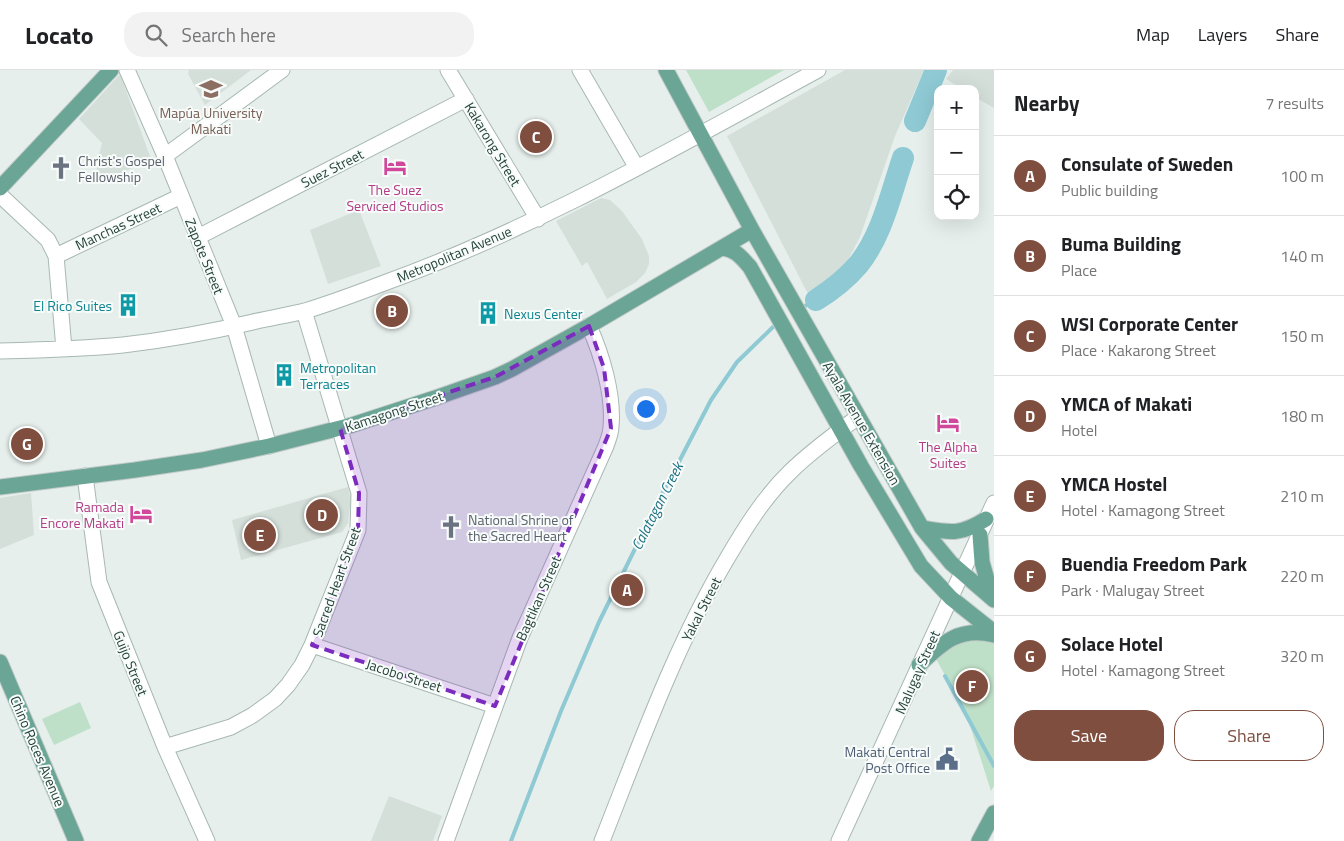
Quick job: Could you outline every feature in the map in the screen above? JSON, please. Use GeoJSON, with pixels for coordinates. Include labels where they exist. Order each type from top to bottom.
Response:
{"type":"FeatureCollection","features":[{"type":"Feature","properties":{"kind":"main road"},"geometry":{"type":"LineString","coordinates":[[0,188],[111,70]]}},
{"type":"Feature","properties":{"kind":"main road","name":"Ayala Avenue Extension"},"geometry":{"type":"LineString","coordinates":[[666,70],[752,230],[922,528],[951,563],[993,599]]}},
{"type":"Feature","properties":{"kind":"main road","name":"Ayala Avenue Extension"},"geometry":{"type":"LineString","coordinates":[[750,267],[749,248],[752,230]]}},
{"type":"Feature","properties":{"kind":"main road","name":"Kamagong Street"},"geometry":{"type":"LineString","coordinates":[[0,487],[202,460],[269,446],[340,428],[494,378],[589,326],[752,230]]}},
{"type":"Feature","properties":{"kind":"main road","name":"Ayala Avenue Extension"},"geometry":{"type":"LineString","coordinates":[[723,248],[738,254],[750,267],[841,430],[921,566],[950,598],[994,634]]}},
{"type":"Feature","properties":{"kind":"main road"},"geometry":{"type":"LineString","coordinates":[[922,528],[948,533],[961,531],[986,519]]}},
{"type":"Feature","properties":{"kind":"main road"},"geometry":{"type":"LineString","coordinates":[[980,535],[982,562],[993,599]]}},
{"type":"Feature","properties":{"kind":"main road"},"geometry":{"type":"LineString","coordinates":[[919,665],[939,646],[958,635],[971,632],[994,634]]}},
{"type":"Feature","properties":{"kind":"main road","name":"Chino Roces Avenue"},"geometry":{"type":"LineString","coordinates":[[0,662],[76,841]]}},
{"type":"Feature","properties":{"kind":"main road"},"geometry":{"type":"LineString","coordinates":[[979,841],[994,813]]}},
{"type":"Feature","properties":{"kind":"street","name":"Zapote Street"},"geometry":{"type":"LineString","coordinates":[[128,70],[234,326],[269,446]]}},
{"type":"Feature","properties":{"kind":"street"},"geometry":{"type":"LineString","coordinates":[[165,156],[282,70]]}},
{"type":"Feature","properties":{"kind":"street","name":"Kakarong Street"},"geometry":{"type":"LineString","coordinates":[[448,70],[538,219]]}},
{"type":"Feature","properties":{"kind":"street"},"geometry":{"type":"LineString","coordinates":[[580,70],[638,168]]}},
{"type":"Feature","properties":{"kind":"street","name":"Metropolitan Avenue"},"geometry":{"type":"LineString","coordinates":[[0,351],[123,345],[234,326],[304,311],[432,266],[538,219],[638,168],[818,70]]}},
{"type":"Feature","properties":{"kind":"street","name":"Suez Street"},"geometry":{"type":"LineString","coordinates":[[198,237],[466,99]]}},
{"type":"Feature","properties":{"kind":"street"},"geometry":{"type":"LineString","coordinates":[[0,195],[48,240],[56,256],[64,349]]}},
{"type":"Feature","properties":{"kind":"street","name":"Manchas Street"},"geometry":{"type":"LineString","coordinates":[[56,256],[181,196]]}},
{"type":"Feature","properties":{"kind":"street","name":"Sacred Heart Street"},"geometry":{"type":"LineString","coordinates":[[165,747],[231,727],[253,715],[275,699],[288,685],[302,665],[312,645],[358,528],[359,493],[304,311]]}},
{"type":"Feature","properties":{"kind":"street","name":"Bagtikan Street"},"geometry":{"type":"LineString","coordinates":[[446,841],[520,638],[606,446],[611,428],[611,408],[604,368],[599,347],[589,326]]}},
{"type":"Feature","properties":{"kind":"street","name":"Yakal Street"},"geometry":{"type":"LineString","coordinates":[[602,841],[679,652],[699,609],[740,536],[790,471],[858,417]]}},
{"type":"Feature","properties":{"kind":"street","name":"Guijo Street"},"geometry":{"type":"LineString","coordinates":[[85,476],[99,582],[165,747],[208,841]]}},
{"type":"Feature","properties":{"kind":"street","name":"Malugay Street"},"geometry":{"type":"LineString","coordinates":[[839,841],[994,503]]}},
{"type":"Feature","properties":{"kind":"street","name":"Jacobo Street"},"geometry":{"type":"LineString","coordinates":[[312,645],[495,706]]}},
{"type":"Feature","properties":{"kind":"highlighted area"},"geometry":{"type":"Polygon","coordinates":[[[589,326],[604,368],[611,428],[495,706],[312,645],[358,529],[359,493],[340,428],[495,377],[589,326]]]}},
{"type":"Feature","properties":{"kind":"shaded area","name":"Mapúa University Makati"},"geometry":{"type":"Polygon","coordinates":[[[189,70],[251,70],[205,105],[188,74],[189,70]]]}},
{"type":"Feature","properties":{"kind":"shaded area"},"geometry":{"type":"Polygon","coordinates":[[[845,70],[924,70],[895,136],[860,237],[849,258],[831,280],[807,292],[727,136],[845,70]]]}},
{"type":"Feature","properties":{"kind":"shaded area"},"geometry":{"type":"Polygon","coordinates":[[[953,70],[994,70],[994,108],[979,99],[979,85],[956,85],[946,79],[953,70]]]}},
{"type":"Feature","properties":{"kind":"shaded area"},"geometry":{"type":"Polygon","coordinates":[[[120,74],[151,159],[103,182],[96,167],[102,143],[79,119],[120,74]]]}},
{"type":"Feature","properties":{"kind":"shaded area"},"geometry":{"type":"Polygon","coordinates":[[[601,198],[610,200],[622,211],[642,239],[649,256],[649,264],[645,273],[636,282],[607,299],[587,262],[582,266],[556,221],[601,198]]]}},
{"type":"Feature","properties":{"kind":"shaded area"},"geometry":{"type":"Polygon","coordinates":[[[359,210],[381,266],[328,284],[310,230],[359,210]]]}},
{"type":"Feature","properties":{"kind":"shaded area"},"geometry":{"type":"Polygon","coordinates":[[[348,487],[351,499],[348,523],[342,532],[241,560],[232,520],[348,487]]]}},
{"type":"Feature","properties":{"kind":"shaded area"},"geometry":{"type":"Polygon","coordinates":[[[31,493],[34,535],[0,549],[0,498],[31,493]]]}},
{"type":"Feature","properties":{"kind":"shaded area"},"geometry":{"type":"Polygon","coordinates":[[[389,796],[442,816],[433,841],[371,841],[389,796]]]}},
{"type":"Feature","properties":{"kind":"green space"},"geometry":{"type":"Polygon","coordinates":[[[686,70],[784,70],[709,112],[686,70]]]}},
{"type":"Feature","properties":{"kind":"green space"},"geometry":{"type":"Polygon","coordinates":[[[958,635],[994,638],[994,786],[991,791],[967,716],[934,655],[958,635]]]}},
{"type":"Feature","properties":{"kind":"green space"},"geometry":{"type":"Polygon","coordinates":[[[80,702],[91,728],[54,745],[42,719],[80,702]]]}},
{"type":"Feature","properties":{"kind":"waterway","name":"Calatagan Creek"},"geometry":{"type":"LineString","coordinates":[[915,121],[936,70]]}},
{"type":"Feature","properties":{"kind":"waterway","name":"Calatagan Creek"},"geometry":{"type":"LineString","coordinates":[[816,300],[844,280],[866,254],[880,228],[903,158]]}},
{"type":"Feature","properties":{"kind":"waterway","name":"Calatagan Creek"},"geometry":{"type":"LineString","coordinates":[[803,307],[816,300]]}},
{"type":"Feature","properties":{"kind":"waterway","name":"Calatagan Creek"},"geometry":{"type":"LineString","coordinates":[[511,841],[561,711],[599,622],[657,504],[711,400],[737,362],[773,327]]}},
{"type":"Feature","properties":{"kind":"waterway"},"geometry":{"type":"LineString","coordinates":[[945,676],[994,766]]}},
{"type":"Feature","properties":{"kind":"place","name":"Mapúa University Makati"},"geometry":{"type":"Point","coordinates":[211,89]}},
{"type":"Feature","properties":{"kind":"place","name":"WSI Corporate Center"},"geometry":{"type":"Point","coordinates":[536,137]}},
{"type":"Feature","properties":{"kind":"place","name":"The Suez Serviced Studios"},"geometry":{"type":"Point","coordinates":[395,166]}},
{"type":"Feature","properties":{"kind":"place","name":"Christ's Gospel Fellowship"},"geometry":{"type":"Point","coordinates":[61,168]}},
{"type":"Feature","properties":{"kind":"place","name":"El Rico Suites"},"geometry":{"type":"Point","coordinates":[128,305]}},
{"type":"Feature","properties":{"kind":"place","name":"Buma Building"},"geometry":{"type":"Point","coordinates":[392,311]}},
{"type":"Feature","properties":{"kind":"place","name":"Nexus Center"},"geometry":{"type":"Point","coordinates":[488,313]}},
{"type":"Feature","properties":{"kind":"place","name":"Metropolitan Terraces"},"geometry":{"type":"Point","coordinates":[284,375]}},
{"type":"Feature","properties":{"kind":"place","name":"The Alpha Suites"},"geometry":{"type":"Point","coordinates":[948,423]}},
{"type":"Feature","properties":{"kind":"place","name":"Solace Hotel"},"geometry":{"type":"Point","coordinates":[27,444]}},
{"type":"Feature","properties":{"kind":"place","name":"Ramada Encore Makati"},"geometry":{"type":"Point","coordinates":[141,514]}},
{"type":"Feature","properties":{"kind":"place","name":"YMCA of Makati"},"geometry":{"type":"Point","coordinates":[322,515]}},
{"type":"Feature","properties":{"kind":"place","name":"National Shrine of the Sacred Heart"},"geometry":{"type":"Point","coordinates":[451,527]}},
{"type":"Feature","properties":{"kind":"place","name":"YMCA Hostel"},"geometry":{"type":"Point","coordinates":[260,535]}},
{"type":"Feature","properties":{"kind":"place","name":"Consulate of Sweden"},"geometry":{"type":"Point","coordinates":[627,590]}},
{"type":"Feature","properties":{"kind":"place","name":"Buendia Freedom Park"},"geometry":{"type":"Point","coordinates":[972,686]}},
{"type":"Feature","properties":{"kind":"place","name":"Makati Central Post Office"},"geometry":{"type":"Point","coordinates":[947,759]}}]}
